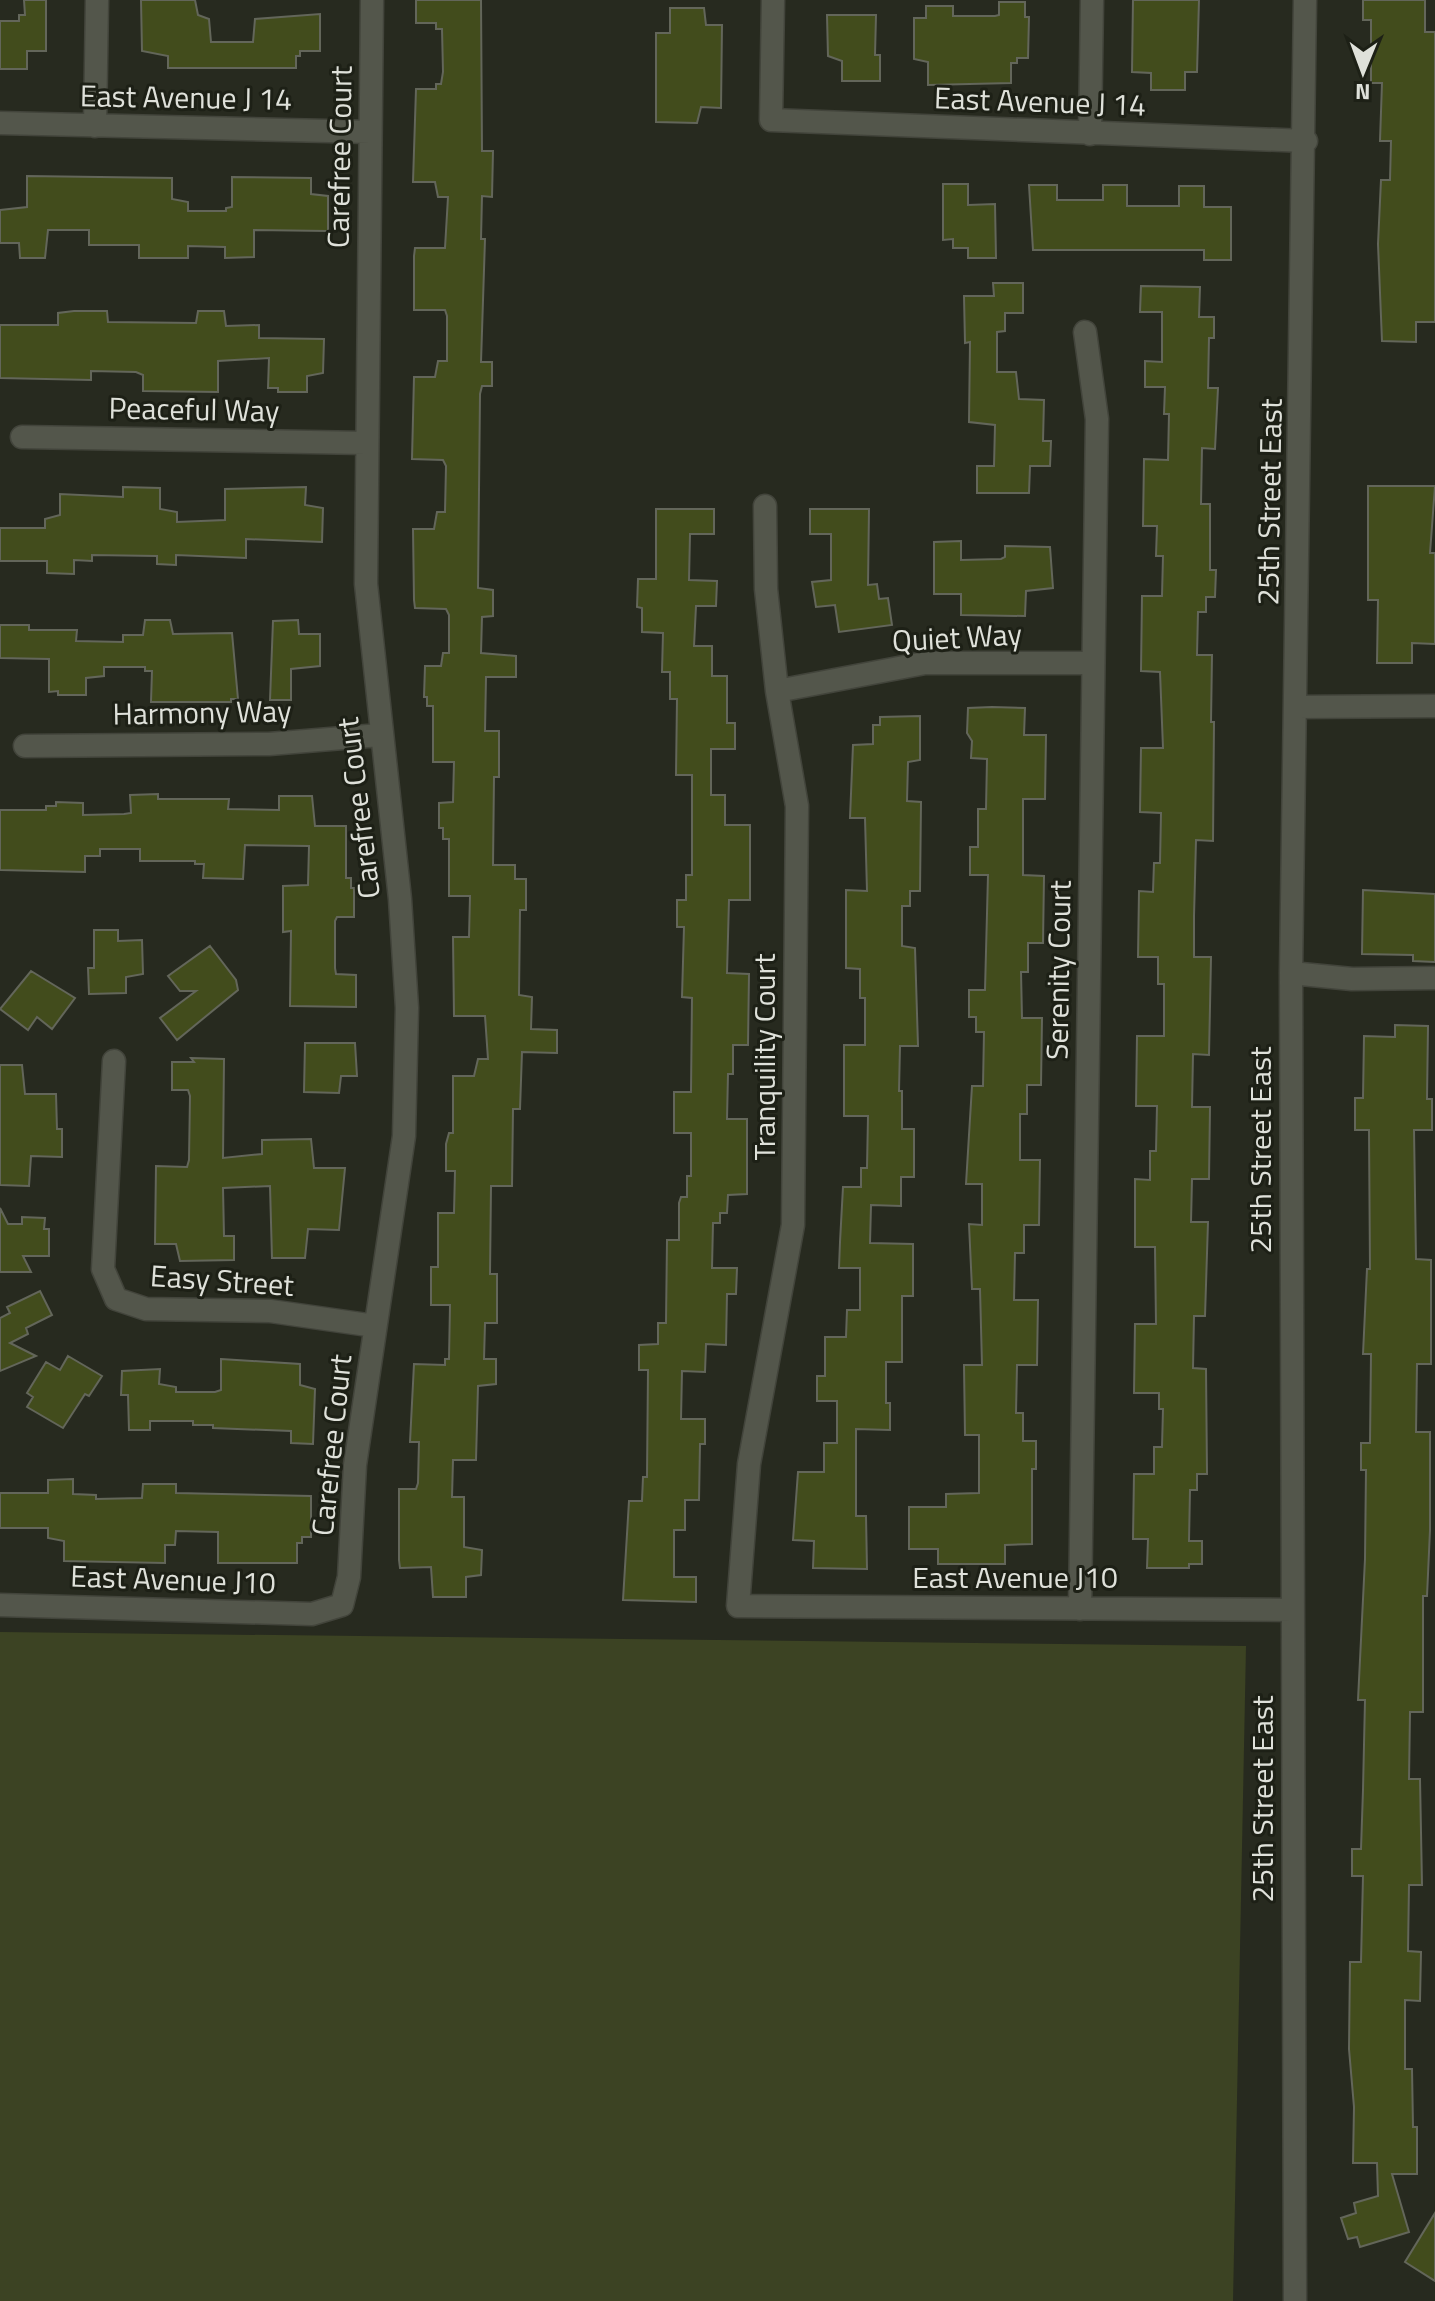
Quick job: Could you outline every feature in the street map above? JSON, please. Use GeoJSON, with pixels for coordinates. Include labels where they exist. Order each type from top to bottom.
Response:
{"type":"FeatureCollection","features":[{"type":"Feature","properties":{"kind":"street"},"geometry":{"type":"LineString","coordinates":[[95,126],[97,0]]}},
{"type":"Feature","properties":{"kind":"street","name":"Carefree Court"},"geometry":{"type":"LineString","coordinates":[[342,1605],[349,1577],[355,1465],[404,1136],[407,1008],[400,899],[366,584],[365,443],[372,0]]}},
{"type":"Feature","properties":{"kind":"street","name":"East Avenue J 14"},"geometry":{"type":"LineString","coordinates":[[773,0],[771,120],[1306,141]]}},
{"type":"Feature","properties":{"kind":"street"},"geometry":{"type":"LineString","coordinates":[[1090,134],[1092,0]]}},
{"type":"Feature","properties":{"kind":"street","name":"25th Street East"},"geometry":{"type":"LineString","coordinates":[[1295,2301],[1291,973],[1306,141],[1305,0]]}},
{"type":"Feature","properties":{"kind":"street","name":"East Avenue J 14"},"geometry":{"type":"LineString","coordinates":[[0,123],[370,132]]}},
{"type":"Feature","properties":{"kind":"street","name":"Serenity Court"},"geometry":{"type":"LineString","coordinates":[[1080,1609],[1097,419],[1085,332]]}},
{"type":"Feature","properties":{"kind":"street","name":"Peaceful Way"},"geometry":{"type":"LineString","coordinates":[[22,437],[365,443]]}},
{"type":"Feature","properties":{"kind":"street","name":"Tranquility Court"},"geometry":{"type":"LineString","coordinates":[[738,1606],[749,1464],[793,1225],[797,806],[777,691],[766,589],[765,506]]}},
{"type":"Feature","properties":{"kind":"street","name":"Quiet Way"},"geometry":{"type":"LineString","coordinates":[[777,691],[925,663],[1093,663]]}},
{"type":"Feature","properties":{"kind":"street"},"geometry":{"type":"LineString","coordinates":[[1297,707],[1435,706]]}},
{"type":"Feature","properties":{"kind":"street","name":"Harmony Way"},"geometry":{"type":"LineString","coordinates":[[25,746],[269,744],[380,735]]}},
{"type":"Feature","properties":{"kind":"street"},"geometry":{"type":"LineString","coordinates":[[1291,973],[1352,979],[1435,978]]}},
{"type":"Feature","properties":{"kind":"street","name":"Easy Street"},"geometry":{"type":"LineString","coordinates":[[114,1061],[103,1269],[116,1299],[146,1309],[270,1311],[375,1326]]}},
{"type":"Feature","properties":{"kind":"street","name":"East Avenue J10"},"geometry":{"type":"LineString","coordinates":[[0,1605],[312,1614],[342,1605]]}},
{"type":"Feature","properties":{"kind":"street","name":"East Avenue J10"},"geometry":{"type":"LineString","coordinates":[[738,1606],[1292,1610]]}},
{"type":"Feature","properties":{"kind":"green space"},"geometry":{"type":"Polygon","coordinates":[[[0,1632],[1246,1646],[1233,2301],[0,2301],[0,1632]]]}},
{"type":"Feature","properties":{"kind":"building"},"geometry":{"type":"Polygon","coordinates":[[[24,0],[46,0],[46,51],[27,51],[27,69],[0,69],[0,21],[19,21],[19,15],[25,15],[24,0]]]}},
{"type":"Feature","properties":{"kind":"building"},"geometry":{"type":"Polygon","coordinates":[[[141,0],[195,0],[198,15],[209,19],[211,42],[253,42],[255,19],[320,14],[320,51],[300,51],[300,56],[296,56],[296,68],[168,68],[168,56],[142,51],[141,0]]]}},
{"type":"Feature","properties":{"kind":"building"},"geometry":{"type":"Polygon","coordinates":[[[416,0],[481,0],[482,151],[493,151],[492,197],[482,196],[481,239],[485,239],[481,362],[492,362],[492,386],[482,386],[480,394],[478,588],[493,590],[493,616],[482,617],[481,653],[516,656],[516,677],[486,677],[485,731],[499,731],[499,777],[494,777],[493,865],[515,865],[515,879],[526,879],[526,910],[520,910],[519,995],[532,997],[531,1029],[557,1030],[557,1053],[522,1052],[520,1109],[513,1109],[512,1186],[491,1186],[490,1274],[497,1274],[497,1323],[485,1323],[484,1359],[496,1359],[496,1384],[478,1386],[476,1460],[453,1460],[452,1497],[464,1497],[464,1547],[482,1550],[481,1575],[466,1577],[466,1597],[433,1597],[431,1567],[400,1568],[399,1560],[399,1489],[416,1489],[418,1483],[419,1442],[410,1442],[414,1364],[445,1365],[445,1359],[449,1359],[450,1305],[431,1305],[431,1267],[438,1267],[438,1213],[454,1213],[455,1171],[446,1171],[446,1144],[449,1133],[453,1133],[453,1076],[474,1076],[478,1059],[488,1059],[485,1016],[454,1016],[453,937],[469,937],[470,896],[449,896],[449,839],[443,839],[443,828],[439,828],[439,803],[453,802],[454,762],[433,762],[433,706],[427,706],[427,697],[424,697],[425,666],[441,666],[443,653],[449,653],[449,615],[446,609],[415,608],[414,600],[413,529],[434,529],[437,512],[445,512],[446,466],[443,460],[412,459],[414,377],[435,377],[438,361],[447,361],[447,316],[445,310],[414,310],[414,256],[415,248],[445,248],[448,197],[438,197],[435,182],[413,182],[416,89],[436,89],[436,84],[441,84],[443,72],[442,29],[436,29],[436,23],[416,23],[416,0]]]}},
{"type":"Feature","properties":{"kind":"building"},"geometry":{"type":"Polygon","coordinates":[[[1133,0],[1199,0],[1197,72],[1185,72],[1185,90],[1151,90],[1151,73],[1132,72],[1133,0]]]}},
{"type":"Feature","properties":{"kind":"building"},"geometry":{"type":"Polygon","coordinates":[[[1363,0],[1425,0],[1425,32],[1435,32],[1435,322],[1416,322],[1416,342],[1382,341],[1378,244],[1381,180],[1390,180],[1391,141],[1380,141],[1382,83],[1371,83],[1371,20],[1363,20],[1363,0]]]}},
{"type":"Feature","properties":{"kind":"building"},"geometry":{"type":"Polygon","coordinates":[[[999,2],[1025,2],[1025,17],[1029,17],[1028,58],[1017,58],[1017,63],[1011,63],[1011,83],[928,85],[928,62],[914,59],[914,18],[926,18],[926,6],[953,6],[953,16],[995,16],[999,15],[999,2]]]}},
{"type":"Feature","properties":{"kind":"building"},"geometry":{"type":"Polygon","coordinates":[[[670,8],[704,8],[706,25],[722,25],[721,108],[701,107],[697,123],[656,122],[656,33],[670,33],[670,8]]]}},
{"type":"Feature","properties":{"kind":"building"},"geometry":{"type":"Polygon","coordinates":[[[827,15],[876,15],[875,55],[880,55],[880,81],[842,81],[842,61],[828,56],[827,15]]]}},
{"type":"Feature","properties":{"kind":"building"},"geometry":{"type":"Polygon","coordinates":[[[27,176],[172,178],[172,199],[188,202],[188,211],[226,211],[226,208],[232,207],[232,177],[311,178],[311,194],[328,196],[328,231],[254,230],[254,257],[225,258],[225,247],[188,246],[188,258],[139,258],[139,245],[89,245],[89,230],[48,230],[45,258],[20,258],[19,243],[0,243],[0,210],[27,207],[27,176]]]}},
{"type":"Feature","properties":{"kind":"building"},"geometry":{"type":"Polygon","coordinates":[[[943,184],[968,184],[968,205],[995,204],[996,258],[968,258],[968,248],[953,248],[953,239],[943,240],[943,184]]]}},
{"type":"Feature","properties":{"kind":"building"},"geometry":{"type":"Polygon","coordinates":[[[1029,185],[1057,185],[1057,200],[1103,200],[1103,185],[1127,185],[1127,206],[1179,206],[1179,186],[1204,186],[1204,207],[1231,207],[1231,260],[1204,260],[1204,250],[1033,250],[1029,185]]]}},
{"type":"Feature","properties":{"kind":"building"},"geometry":{"type":"Polygon","coordinates":[[[993,283],[1023,283],[1023,313],[1005,313],[1005,331],[997,332],[997,372],[1016,372],[1019,399],[1044,400],[1043,441],[1051,441],[1050,466],[1030,466],[1029,493],[977,493],[977,466],[994,466],[995,425],[969,422],[970,342],[965,343],[964,296],[994,296],[993,283]]]}},
{"type":"Feature","properties":{"kind":"building"},"geometry":{"type":"Polygon","coordinates":[[[1141,286],[1200,287],[1199,317],[1214,317],[1214,338],[1209,338],[1208,388],[1218,388],[1215,449],[1202,448],[1201,504],[1210,504],[1210,570],[1216,570],[1215,597],[1206,597],[1206,612],[1198,612],[1197,655],[1212,655],[1213,841],[1196,840],[1194,916],[1194,957],[1211,957],[1209,1055],[1193,1054],[1192,1107],[1210,1107],[1209,1179],[1192,1179],[1191,1222],[1208,1222],[1205,1316],[1194,1316],[1193,1368],[1206,1369],[1207,1474],[1197,1474],[1197,1490],[1190,1490],[1189,1541],[1202,1541],[1202,1564],[1189,1564],[1189,1568],[1147,1568],[1148,1539],[1133,1539],[1134,1474],[1154,1474],[1154,1447],[1162,1447],[1163,1409],[1159,1409],[1159,1393],[1134,1393],[1135,1324],[1156,1324],[1155,1247],[1135,1247],[1135,1179],[1150,1180],[1150,1151],[1156,1151],[1157,1106],[1136,1106],[1137,1036],[1164,1036],[1164,984],[1158,984],[1158,957],[1138,957],[1139,891],[1153,892],[1154,863],[1160,863],[1161,813],[1140,812],[1141,748],[1163,748],[1160,672],[1141,671],[1142,596],[1162,596],[1163,556],[1156,556],[1157,526],[1143,526],[1144,459],[1168,460],[1169,414],[1164,414],[1165,387],[1145,387],[1145,361],[1162,362],[1162,312],[1140,312],[1141,286]]]}},
{"type":"Feature","properties":{"kind":"building"},"geometry":{"type":"Polygon","coordinates":[[[107,311],[108,322],[196,323],[198,311],[224,311],[226,326],[259,325],[259,338],[324,339],[323,373],[307,376],[307,392],[278,392],[278,388],[268,388],[269,358],[218,361],[218,392],[143,391],[143,375],[136,372],[91,371],[91,380],[0,378],[0,325],[58,325],[58,313],[107,311]]]}},
{"type":"Feature","properties":{"kind":"building"},"geometry":{"type":"Polygon","coordinates":[[[1368,486],[1435,486],[1430,553],[1435,553],[1435,644],[1412,643],[1412,663],[1377,663],[1378,600],[1368,600],[1368,486]]]}},
{"type":"Feature","properties":{"kind":"building"},"geometry":{"type":"Polygon","coordinates":[[[123,487],[160,488],[160,509],[177,512],[177,522],[225,520],[225,489],[306,487],[305,505],[323,508],[322,542],[246,539],[246,558],[176,555],[176,565],[157,564],[157,556],[92,555],[92,561],[74,560],[74,574],[47,573],[47,561],[0,561],[0,528],[45,528],[45,519],[60,515],[60,494],[123,497],[123,487]]]}},
{"type":"Feature","properties":{"kind":"building"},"geometry":{"type":"Polygon","coordinates":[[[656,509],[714,509],[714,534],[690,534],[689,580],[717,581],[716,606],[696,606],[694,646],[712,646],[712,676],[727,676],[727,723],[735,723],[735,749],[711,749],[711,795],[725,795],[725,825],[750,825],[750,900],[729,900],[727,973],[749,974],[748,1045],[733,1045],[733,1074],[728,1074],[727,1119],[747,1119],[747,1194],[728,1195],[727,1213],[720,1213],[720,1223],[713,1223],[712,1268],[737,1268],[736,1294],[727,1294],[726,1345],[706,1344],[705,1372],[682,1371],[681,1419],[705,1419],[705,1444],[700,1444],[699,1500],[685,1500],[685,1530],[674,1530],[674,1577],[696,1577],[696,1602],[623,1600],[629,1501],[642,1501],[643,1477],[647,1477],[648,1370],[639,1370],[639,1345],[658,1344],[658,1323],[666,1323],[667,1240],[679,1240],[679,1203],[681,1197],[687,1197],[687,1176],[691,1176],[691,1133],[674,1133],[674,1092],[691,1092],[692,998],[682,997],[684,927],[677,927],[677,900],[686,900],[686,875],[692,875],[692,775],[676,775],[677,699],[670,699],[670,672],[662,672],[663,633],[642,632],[642,608],[637,607],[638,579],[656,579],[656,509]]]}},
{"type":"Feature","properties":{"kind":"building"},"geometry":{"type":"Polygon","coordinates":[[[810,509],[869,509],[868,585],[877,584],[879,599],[888,598],[892,625],[839,632],[835,605],[816,607],[812,582],[831,580],[831,534],[810,534],[810,509]]]}},
{"type":"Feature","properties":{"kind":"building"},"geometry":{"type":"Polygon","coordinates":[[[961,541],[961,560],[1001,559],[1005,557],[1005,546],[1050,547],[1053,588],[1026,591],[1025,616],[961,615],[961,594],[934,594],[934,542],[961,541]]]}},
{"type":"Feature","properties":{"kind":"building"},"geometry":{"type":"Polygon","coordinates":[[[145,620],[170,620],[173,634],[232,633],[238,699],[231,699],[231,702],[151,702],[152,671],[145,671],[145,667],[104,667],[104,676],[86,678],[86,695],[58,695],[58,691],[49,692],[49,659],[0,658],[0,625],[29,625],[29,630],[77,630],[76,641],[123,642],[123,635],[143,635],[145,620]]]}},
{"type":"Feature","properties":{"kind":"building"},"geometry":{"type":"Polygon","coordinates":[[[298,620],[299,634],[320,634],[320,666],[291,669],[291,700],[270,700],[273,621],[298,620]]]}},
{"type":"Feature","properties":{"kind":"building"},"geometry":{"type":"Polygon","coordinates":[[[968,708],[1025,708],[1024,735],[1046,735],[1045,799],[1023,799],[1023,875],[1044,876],[1043,943],[1028,943],[1028,972],[1021,972],[1022,1018],[1042,1018],[1041,1085],[1027,1085],[1027,1114],[1020,1114],[1020,1160],[1040,1160],[1039,1225],[1024,1225],[1024,1253],[1015,1253],[1014,1300],[1038,1300],[1037,1365],[1017,1365],[1016,1413],[1023,1413],[1023,1441],[1036,1441],[1036,1469],[1032,1469],[1032,1544],[1005,1545],[1005,1564],[938,1564],[938,1549],[909,1549],[909,1507],[946,1507],[946,1494],[979,1493],[979,1435],[965,1435],[964,1365],[982,1365],[980,1289],[972,1289],[969,1224],[982,1225],[982,1184],[966,1184],[972,1086],[983,1086],[984,1032],[976,1032],[976,1017],[969,1017],[969,990],[985,990],[988,875],[970,875],[970,847],[978,847],[978,809],[986,809],[987,759],[971,758],[972,741],[967,733],[968,708]]]}},
{"type":"Feature","properties":{"kind":"building"},"geometry":{"type":"Polygon","coordinates":[[[920,716],[920,760],[908,762],[907,801],[921,802],[920,891],[910,891],[910,906],[902,906],[902,946],[915,948],[918,1046],[900,1046],[899,1091],[902,1091],[902,1129],[914,1129],[914,1177],[901,1177],[901,1206],[871,1205],[870,1243],[913,1244],[913,1296],[902,1296],[902,1362],[886,1362],[886,1403],[890,1403],[890,1430],[856,1429],[856,1516],[866,1516],[867,1569],[813,1568],[814,1541],[793,1540],[798,1472],[824,1472],[824,1443],[837,1443],[837,1401],[817,1401],[817,1376],[825,1376],[825,1337],[846,1337],[847,1310],[860,1310],[860,1268],[839,1268],[840,1242],[843,1187],[861,1187],[861,1168],[867,1168],[868,1116],[844,1116],[844,1045],[865,1045],[865,998],[860,998],[860,969],[846,968],[846,890],[867,891],[865,818],[850,818],[853,745],[873,744],[873,725],[880,725],[880,717],[920,716]]]}},
{"type":"Feature","properties":{"kind":"building"},"geometry":{"type":"Polygon","coordinates":[[[158,794],[158,799],[229,799],[228,809],[279,810],[279,796],[312,796],[315,826],[346,826],[346,878],[351,878],[351,888],[354,888],[354,917],[337,917],[335,921],[335,968],[336,974],[356,975],[356,1007],[290,1006],[291,931],[283,932],[283,886],[308,885],[309,846],[245,845],[243,879],[203,878],[204,864],[195,864],[195,861],[140,861],[140,849],[100,849],[100,856],[85,856],[85,872],[0,870],[0,810],[46,810],[46,806],[56,806],[56,802],[83,803],[83,815],[124,814],[131,813],[130,795],[158,794]]]}},
{"type":"Feature","properties":{"kind":"building"},"geometry":{"type":"Polygon","coordinates":[[[1363,890],[1435,894],[1435,962],[1413,961],[1413,955],[1362,954],[1363,890]]]}},
{"type":"Feature","properties":{"kind":"building"},"geometry":{"type":"Polygon","coordinates":[[[94,930],[118,930],[118,941],[142,940],[143,974],[126,977],[126,993],[89,994],[88,968],[94,968],[94,930]]]}},
{"type":"Feature","properties":{"kind":"building"},"geometry":{"type":"Polygon","coordinates":[[[210,946],[236,980],[238,990],[177,1040],[160,1018],[196,991],[180,991],[168,976],[210,946]]]}},
{"type":"Feature","properties":{"kind":"building"},"geometry":{"type":"Polygon","coordinates":[[[31,971],[75,998],[52,1029],[37,1017],[28,1030],[0,1009],[31,971]]]}},
{"type":"Feature","properties":{"kind":"building"},"geometry":{"type":"Polygon","coordinates":[[[1395,1025],[1428,1026],[1427,1099],[1432,1099],[1432,1130],[1414,1130],[1416,1259],[1431,1260],[1431,1364],[1417,1364],[1416,1432],[1430,1432],[1430,1530],[1427,1596],[1423,1596],[1423,1712],[1410,1712],[1409,1779],[1420,1779],[1422,1885],[1409,1885],[1408,1951],[1421,1952],[1420,2001],[1405,2000],[1405,2069],[1412,2069],[1417,2174],[1392,2174],[1409,2232],[1360,2247],[1357,2237],[1348,2239],[1341,2218],[1356,2213],[1354,2203],[1378,2196],[1377,2163],[1353,2163],[1354,2107],[1349,2049],[1350,1962],[1361,1962],[1363,1876],[1352,1876],[1352,1849],[1361,1849],[1365,1700],[1358,1700],[1366,1470],[1361,1470],[1361,1443],[1370,1443],[1371,1354],[1363,1354],[1367,1269],[1370,1269],[1369,1130],[1355,1130],[1355,1098],[1363,1098],[1364,1036],[1395,1037],[1395,1025]]]}},
{"type":"Feature","properties":{"kind":"building"},"geometry":{"type":"Polygon","coordinates":[[[305,1043],[355,1043],[357,1076],[341,1076],[339,1093],[304,1092],[305,1043]]]}},
{"type":"Feature","properties":{"kind":"building"},"geometry":{"type":"Polygon","coordinates":[[[191,1058],[224,1059],[223,1158],[262,1154],[262,1140],[311,1139],[314,1168],[345,1168],[339,1230],[308,1229],[305,1258],[272,1258],[270,1186],[223,1188],[224,1236],[234,1236],[234,1260],[180,1261],[176,1244],[155,1244],[156,1166],[187,1167],[189,1160],[190,1096],[188,1090],[172,1090],[172,1062],[194,1062],[191,1058]]]}},
{"type":"Feature","properties":{"kind":"building"},"geometry":{"type":"Polygon","coordinates":[[[0,1065],[22,1065],[25,1094],[56,1094],[57,1129],[62,1129],[62,1157],[31,1156],[29,1186],[0,1185],[0,1065]]]}},
{"type":"Feature","properties":{"kind":"building"},"geometry":{"type":"Polygon","coordinates":[[[0,1208],[8,1224],[22,1224],[22,1217],[45,1218],[44,1229],[49,1229],[49,1256],[23,1256],[31,1272],[0,1272],[0,1208]]]}},
{"type":"Feature","properties":{"kind":"building"},"geometry":{"type":"Polygon","coordinates":[[[40,1291],[52,1315],[26,1328],[28,1334],[10,1343],[36,1356],[0,1371],[0,1318],[10,1313],[7,1307],[40,1291]]]}},
{"type":"Feature","properties":{"kind":"building"},"geometry":{"type":"Polygon","coordinates":[[[68,1356],[102,1376],[89,1396],[85,1394],[63,1428],[27,1407],[33,1397],[27,1393],[46,1362],[60,1370],[68,1356]]]}},
{"type":"Feature","properties":{"kind":"building"},"geometry":{"type":"Polygon","coordinates":[[[221,1359],[300,1364],[300,1385],[315,1389],[313,1444],[291,1443],[291,1431],[213,1428],[213,1425],[193,1425],[193,1421],[150,1421],[150,1430],[129,1430],[128,1395],[121,1395],[122,1371],[160,1369],[159,1384],[176,1387],[176,1392],[215,1392],[221,1390],[221,1359]]]}},
{"type":"Feature","properties":{"kind":"building"},"geometry":{"type":"Polygon","coordinates":[[[73,1479],[73,1494],[96,1495],[96,1499],[142,1498],[143,1484],[176,1484],[176,1493],[311,1496],[311,1537],[302,1537],[302,1543],[297,1543],[297,1563],[218,1563],[218,1532],[176,1531],[175,1545],[165,1545],[165,1563],[64,1561],[64,1541],[48,1538],[48,1528],[0,1528],[0,1493],[48,1493],[48,1480],[73,1479]]]}},
{"type":"Feature","properties":{"kind":"building"},"geometry":{"type":"Polygon","coordinates":[[[1435,2213],[1435,2281],[1405,2262],[1435,2213]]]}}]}
